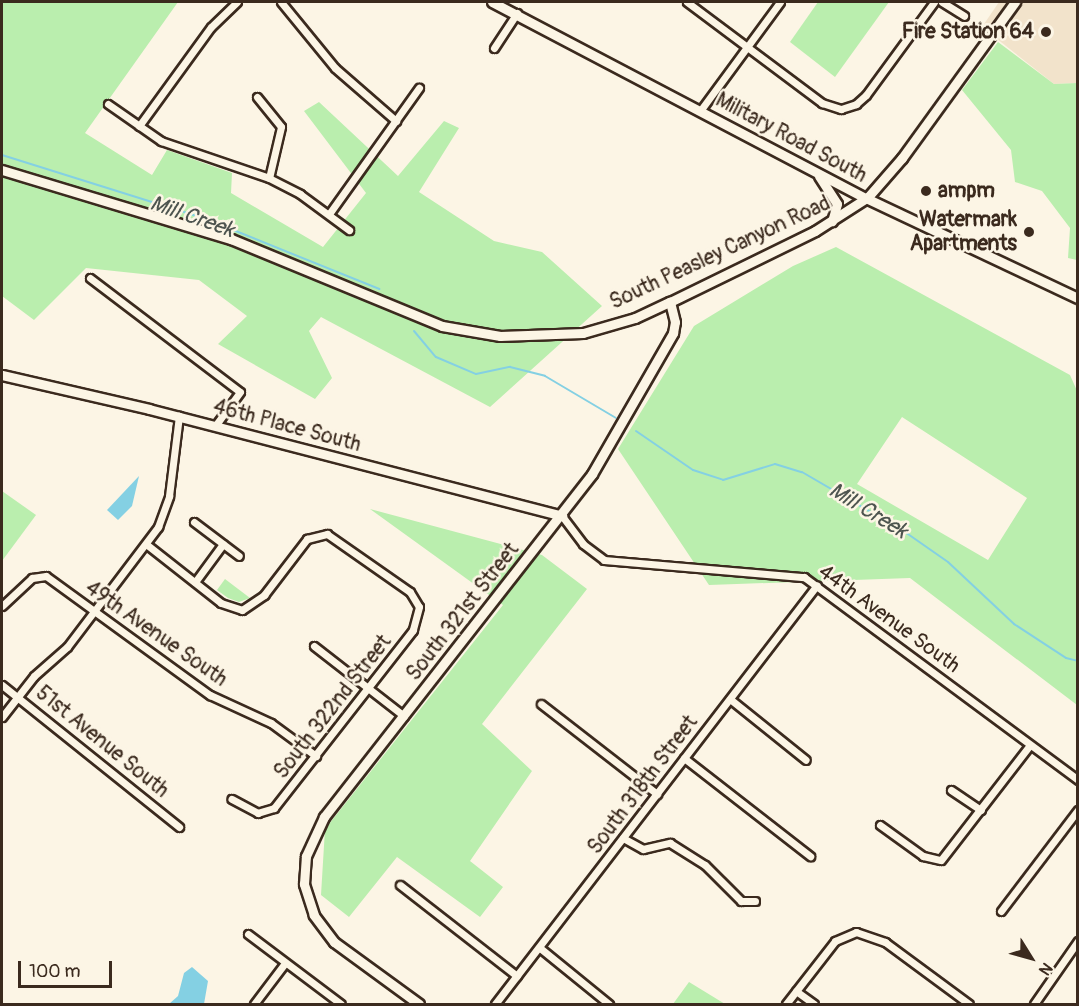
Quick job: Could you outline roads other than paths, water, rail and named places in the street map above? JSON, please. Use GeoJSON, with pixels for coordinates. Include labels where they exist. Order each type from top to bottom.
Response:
{"type":"FeatureCollection","features":[{"type":"Feature","properties":{"kind":"main road","name":"Military Road South"},"geometry":{"type":"LineString","coordinates":[[492,2],[517,13],[866,198],[1077,298]]}},
{"type":"Feature","properties":{"kind":"main road","name":"South Peasley Canyon Road"},"geometry":{"type":"LineString","coordinates":[[2,170],[231,239],[424,320],[500,336],[583,333],[635,318],[670,302],[832,221],[866,198],[902,158],[1015,2]]}},
{"type":"Feature","properties":{"kind":"main road"},"geometry":{"type":"LineString","coordinates":[[816,172],[834,196],[837,208],[832,221]]}},
{"type":"Feature","properties":{"kind":"main road","name":"South 321st Street"},"geometry":{"type":"LineString","coordinates":[[418,1005],[334,942],[307,901],[306,856],[324,817],[562,516],[592,474],[673,333],[675,322],[670,302]]}},
{"type":"Feature","properties":{"kind":"main road","name":"46th Place South"},"geometry":{"type":"LineString","coordinates":[[2,375],[179,416],[562,516]]}},
{"type":"Feature","properties":{"kind":"street"},"geometry":{"type":"LineString","coordinates":[[139,126],[211,27],[237,2]]}},
{"type":"Feature","properties":{"kind":"street"},"geometry":{"type":"LineString","coordinates":[[281,2],[335,68],[396,121]]}},
{"type":"Feature","properties":{"kind":"street"},"geometry":{"type":"LineString","coordinates":[[687,2],[832,108],[849,107],[860,100],[934,2]]}},
{"type":"Feature","properties":{"kind":"street"},"geometry":{"type":"LineString","coordinates":[[700,111],[780,2]]}},
{"type":"Feature","properties":{"kind":"street"},"geometry":{"type":"LineString","coordinates":[[942,2],[964,16]]}},
{"type":"Feature","properties":{"kind":"street"},"geometry":{"type":"LineString","coordinates":[[494,48],[517,13]]}},
{"type":"Feature","properties":{"kind":"street"},"geometry":{"type":"LineString","coordinates":[[329,214],[419,88]]}},
{"type":"Feature","properties":{"kind":"street"},"geometry":{"type":"LineString","coordinates":[[257,97],[281,127],[269,178]]}},
{"type":"Feature","properties":{"kind":"street"},"geometry":{"type":"LineString","coordinates":[[108,104],[139,126],[193,154],[269,178],[329,214],[349,230]]}},
{"type":"Feature","properties":{"kind":"street"},"geometry":{"type":"LineString","coordinates":[[90,278],[240,392],[215,426]]}},
{"type":"Feature","properties":{"kind":"street"},"geometry":{"type":"LineString","coordinates":[[2,717],[16,696],[67,647],[146,544],[166,508],[179,416]]}},
{"type":"Feature","properties":{"kind":"street","name":"44th Avenue South"},"geometry":{"type":"LineString","coordinates":[[562,516],[583,544],[604,561],[789,574],[817,585],[1077,780]]}},
{"type":"Feature","properties":{"kind":"street"},"geometry":{"type":"LineString","coordinates":[[194,522],[239,556]]}},
{"type":"Feature","properties":{"kind":"street","name":"South 322nd Street"},"geometry":{"type":"LineString","coordinates":[[195,582],[229,608],[246,609],[264,596],[307,539],[321,534],[335,536],[402,585],[419,607],[413,630],[274,808],[258,813],[232,799]]}},
{"type":"Feature","properties":{"kind":"street"},"geometry":{"type":"LineString","coordinates":[[146,544],[195,582],[223,544]]}},
{"type":"Feature","properties":{"kind":"street","name":"49th Avenue South"},"geometry":{"type":"LineString","coordinates":[[2,606],[41,574],[210,695],[271,723],[316,756]]}},
{"type":"Feature","properties":{"kind":"street","name":"South 318th Street"},"geometry":{"type":"LineString","coordinates":[[495,1005],[817,585]]}},
{"type":"Feature","properties":{"kind":"street"},"geometry":{"type":"LineString","coordinates":[[314,646],[404,716]]}},
{"type":"Feature","properties":{"kind":"street","name":"51st Avenue South"},"geometry":{"type":"LineString","coordinates":[[2,685],[179,827]]}},
{"type":"Feature","properties":{"kind":"street"},"geometry":{"type":"LineString","coordinates":[[730,699],[806,760]]}},
{"type":"Feature","properties":{"kind":"street"},"geometry":{"type":"LineString","coordinates":[[541,704],[657,794]]}},
{"type":"Feature","properties":{"kind":"street"},"geometry":{"type":"LineString","coordinates":[[880,825],[923,856],[937,861],[953,848],[1030,745]]}},
{"type":"Feature","properties":{"kind":"street"},"geometry":{"type":"LineString","coordinates":[[684,758],[810,856]]}},
{"type":"Feature","properties":{"kind":"street"},"geometry":{"type":"LineString","coordinates":[[951,790],[981,810]]}},
{"type":"Feature","properties":{"kind":"street"},"geometry":{"type":"LineString","coordinates":[[1001,911],[1077,810]]}},
{"type":"Feature","properties":{"kind":"street"},"geometry":{"type":"LineString","coordinates":[[623,838],[643,849],[670,843],[705,865],[741,901],[755,901]]}},
{"type":"Feature","properties":{"kind":"street"},"geometry":{"type":"LineString","coordinates":[[400,885],[517,976]]}},
{"type":"Feature","properties":{"kind":"street"},"geometry":{"type":"LineString","coordinates":[[786,1005],[835,941],[856,932],[885,942],[969,1005]]}},
{"type":"Feature","properties":{"kind":"street"},"geometry":{"type":"LineString","coordinates":[[248,934],[341,1005]]}},
{"type":"Feature","properties":{"kind":"street"},"geometry":{"type":"LineString","coordinates":[[1034,1005],[1077,941]]}},
{"type":"Feature","properties":{"kind":"street"},"geometry":{"type":"LineString","coordinates":[[540,948],[609,1005]]}},
{"type":"Feature","properties":{"kind":"street"},"geometry":{"type":"LineString","coordinates":[[254,1005],[285,963]]}},
{"type":"Feature","properties":{"kind":"street"},"geometry":{"type":"LineString","coordinates":[[796,991],[814,1005]]}},
{"type":"Feature","properties":{"kind":"water"},"geometry":{"type":"Polygon","coordinates":[[[139,476],[132,506],[118,520],[107,510],[139,476]]]}},
{"type":"Feature","properties":{"kind":"water"},"geometry":{"type":"Polygon","coordinates":[[[192,967],[208,981],[204,1004],[169,1004],[178,996],[184,973],[192,967]]]}},
{"type":"Feature","properties":{"kind":"waterway","name":"Mill Creek"},"geometry":{"type":"LineString","coordinates":[[2,155],[206,219],[379,289]]}},
{"type":"Feature","properties":{"kind":"waterway","name":"Mill Creek"},"geometry":{"type":"LineString","coordinates":[[414,331],[436,357],[476,374],[510,367],[545,376],[616,418]]}},
{"type":"Feature","properties":{"kind":"waterway","name":"Mill Creek"},"geometry":{"type":"LineString","coordinates":[[636,431],[693,470],[723,480],[775,464],[802,472],[905,532],[948,562],[1014,624],[1066,658],[1078,661]]}},
{"type":"Feature","properties":{"kind":"place","name":"Fire Station 64"},"geometry":{"type":"Point","coordinates":[1046,32]}},
{"type":"Feature","properties":{"kind":"place","name":"ampm"},"geometry":{"type":"Point","coordinates":[926,191]}},
{"type":"Feature","properties":{"kind":"place","name":"Watermark Apartments"},"geometry":{"type":"Point","coordinates":[1029,232]}}]}
